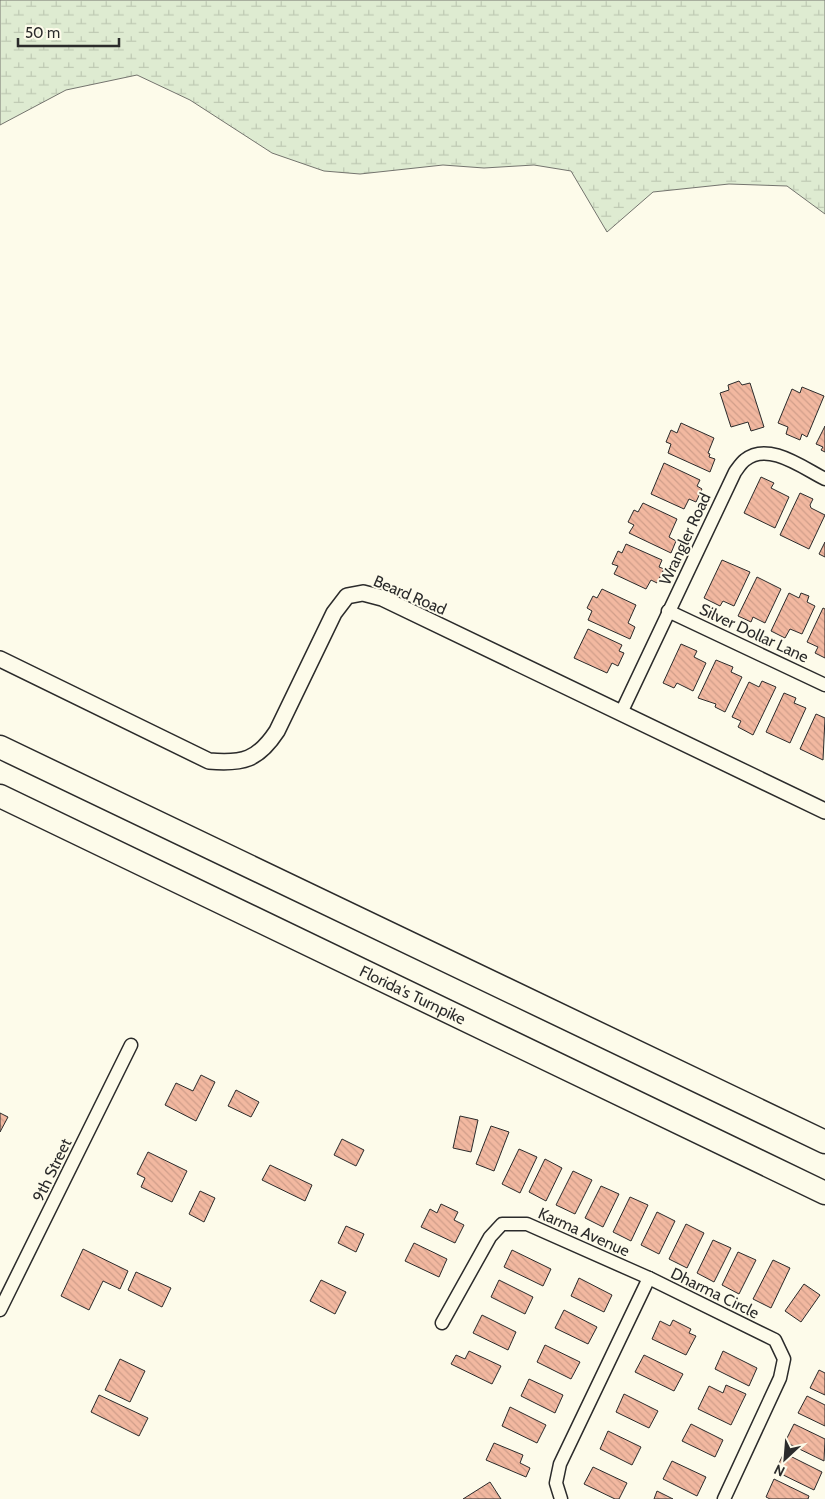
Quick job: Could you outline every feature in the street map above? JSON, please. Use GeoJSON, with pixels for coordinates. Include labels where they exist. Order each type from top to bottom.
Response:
{"type":"FeatureCollection","features":[{"type":"Feature","properties":{"kind":"highway"},"geometry":{"type":"LineString","coordinates":[[0,747],[825,1142]]}},
{"type":"Feature","properties":{"kind":"highway","name":"Florida's Turnpike"},"geometry":{"type":"LineString","coordinates":[[0,796],[825,1193]]}},
{"type":"Feature","properties":{"kind":"street","name":"Wrangler Road"},"geometry":{"type":"LineString","coordinates":[[621,713],[735,472],[745,460],[757,454],[773,454],[825,479]]}},
{"type":"Feature","properties":{"kind":"street","name":"Beard Road"},"geometry":{"type":"LineString","coordinates":[[0,659],[209,761],[225,762],[249,759],[266,748],[277,731],[334,613],[347,596],[363,593],[382,598],[825,811]]}},
{"type":"Feature","properties":{"kind":"street","name":"Silver Dollar Lane"},"geometry":{"type":"LineString","coordinates":[[668,611],[825,685]]}},
{"type":"Feature","properties":{"kind":"street","name":"9th Street"},"geometry":{"type":"LineString","coordinates":[[0,1310],[131,1045]]}},
{"type":"Feature","properties":{"kind":"street","name":"Karma Avenue"},"geometry":{"type":"LineString","coordinates":[[442,1323],[490,1237],[502,1224],[527,1224],[648,1278]]}},
{"type":"Feature","properties":{"kind":"street","name":"Dharma Circle"},"geometry":{"type":"LineString","coordinates":[[561,1499],[556,1483],[560,1464],[648,1278],[774,1340],[784,1359],[780,1378],[724,1499]]}},
{"type":"Feature","properties":{"kind":"green space"},"geometry":{"type":"Polygon","coordinates":[[[0,0],[825,0],[825,214],[787,186],[729,184],[653,192],[607,232],[571,171],[534,165],[484,168],[443,165],[360,174],[324,171],[272,153],[190,100],[137,75],[66,90],[0,125],[0,0]]]}},
{"type":"Feature","properties":{"kind":"building"},"geometry":{"type":"Polygon","coordinates":[[[739,381],[742,385],[750,383],[764,427],[751,431],[748,422],[731,427],[720,393],[729,390],[728,385],[739,381]]]}},
{"type":"Feature","properties":{"kind":"building"},"geometry":{"type":"Polygon","coordinates":[[[802,387],[824,396],[807,437],[802,434],[800,440],[786,434],[788,427],[778,423],[792,389],[800,393],[802,387]]]}},
{"type":"Feature","properties":{"kind":"building"},"geometry":{"type":"Polygon","coordinates":[[[681,423],[714,438],[708,453],[710,454],[709,457],[715,459],[710,472],[668,453],[671,444],[666,442],[671,430],[677,433],[681,423]]]}},
{"type":"Feature","properties":{"kind":"building"},"geometry":{"type":"Polygon","coordinates":[[[825,426],[825,452],[821,450],[823,447],[816,444],[825,426]]]}},
{"type":"Feature","properties":{"kind":"building"},"geometry":{"type":"Polygon","coordinates":[[[664,463],[700,480],[697,486],[702,489],[696,502],[689,499],[684,509],[651,494],[664,463]]]}},
{"type":"Feature","properties":{"kind":"building"},"geometry":{"type":"Polygon","coordinates":[[[761,477],[774,483],[771,488],[789,497],[775,528],[744,513],[761,477]]]}},
{"type":"Feature","properties":{"kind":"building"},"geometry":{"type":"Polygon","coordinates":[[[800,493],[813,499],[810,505],[811,508],[825,515],[809,549],[780,535],[800,493]]]}},
{"type":"Feature","properties":{"kind":"building"},"geometry":{"type":"Polygon","coordinates":[[[643,503],[677,519],[669,537],[676,541],[671,553],[629,533],[634,525],[628,522],[634,510],[638,512],[643,503]]]}},
{"type":"Feature","properties":{"kind":"building"},"geometry":{"type":"Polygon","coordinates":[[[825,542],[825,557],[819,554],[825,542]]]}},
{"type":"Feature","properties":{"kind":"building"},"geometry":{"type":"Polygon","coordinates":[[[626,544],[662,560],[659,567],[664,569],[657,583],[651,580],[646,589],[614,574],[618,566],[612,564],[618,551],[622,553],[626,544]]]}},
{"type":"Feature","properties":{"kind":"building"},"geometry":{"type":"Polygon","coordinates":[[[722,560],[750,572],[734,606],[723,601],[720,606],[704,598],[722,560]]]}},
{"type":"Feature","properties":{"kind":"building"},"geometry":{"type":"Polygon","coordinates":[[[757,577],[781,589],[765,623],[753,617],[751,622],[738,616],[757,577]]]}},
{"type":"Feature","properties":{"kind":"building"},"geometry":{"type":"Polygon","coordinates":[[[602,589],[636,605],[628,623],[635,627],[630,639],[588,620],[592,611],[587,608],[593,596],[597,598],[602,589]]]}},
{"type":"Feature","properties":{"kind":"building"},"geometry":{"type":"Polygon","coordinates":[[[789,593],[799,598],[801,593],[809,596],[807,602],[815,606],[802,634],[790,629],[785,638],[771,631],[789,593]]]}},
{"type":"Feature","properties":{"kind":"building"},"geometry":{"type":"Polygon","coordinates":[[[823,608],[825,609],[825,658],[815,653],[818,647],[807,642],[823,608]]]}},
{"type":"Feature","properties":{"kind":"building"},"geometry":{"type":"Polygon","coordinates":[[[588,629],[622,645],[619,651],[624,653],[618,666],[612,663],[607,673],[574,658],[588,629]]]}},
{"type":"Feature","properties":{"kind":"building"},"geometry":{"type":"Polygon","coordinates":[[[681,644],[697,651],[694,657],[706,663],[693,691],[677,683],[674,688],[663,683],[681,644]]]}},
{"type":"Feature","properties":{"kind":"building"},"geometry":{"type":"Polygon","coordinates":[[[716,660],[733,667],[731,672],[742,677],[725,712],[715,707],[716,704],[698,698],[716,660]]]}},
{"type":"Feature","properties":{"kind":"building"},"geometry":{"type":"Polygon","coordinates":[[[762,681],[776,687],[753,735],[738,727],[741,721],[732,717],[749,682],[759,687],[762,681]]]}},
{"type":"Feature","properties":{"kind":"building"},"geometry":{"type":"Polygon","coordinates":[[[784,693],[796,698],[794,703],[806,708],[790,743],[766,732],[784,693]]]}},
{"type":"Feature","properties":{"kind":"building"},"geometry":{"type":"Polygon","coordinates":[[[816,714],[825,718],[823,760],[800,749],[816,714]]]}},
{"type":"Feature","properties":{"kind":"building"},"geometry":{"type":"Polygon","coordinates":[[[201,1075],[215,1082],[196,1121],[165,1105],[176,1083],[193,1091],[201,1075]]]}},
{"type":"Feature","properties":{"kind":"building"},"geometry":{"type":"Polygon","coordinates":[[[236,1090],[259,1102],[251,1117],[228,1106],[236,1090]]]}},
{"type":"Feature","properties":{"kind":"building"},"geometry":{"type":"Polygon","coordinates":[[[0,1113],[8,1117],[0,1132],[0,1113]]]}},
{"type":"Feature","properties":{"kind":"building"},"geometry":{"type":"Polygon","coordinates":[[[460,1116],[478,1120],[471,1152],[453,1148],[460,1116]]]}},
{"type":"Feature","properties":{"kind":"building"},"geometry":{"type":"Polygon","coordinates":[[[491,1126],[509,1132],[494,1171],[476,1164],[491,1126]]]}},
{"type":"Feature","properties":{"kind":"building"},"geometry":{"type":"Polygon","coordinates":[[[342,1139],[364,1150],[356,1166],[334,1155],[342,1139]]]}},
{"type":"Feature","properties":{"kind":"building"},"geometry":{"type":"Polygon","coordinates":[[[519,1149],[537,1157],[520,1193],[502,1184],[519,1149]]]}},
{"type":"Feature","properties":{"kind":"building"},"geometry":{"type":"Polygon","coordinates":[[[148,1152],[187,1171],[172,1202],[141,1187],[145,1178],[137,1174],[148,1152]]]}},
{"type":"Feature","properties":{"kind":"building"},"geometry":{"type":"Polygon","coordinates":[[[545,1159],[562,1168],[546,1201],[529,1192],[545,1159]]]}},
{"type":"Feature","properties":{"kind":"building"},"geometry":{"type":"Polygon","coordinates":[[[270,1165],[312,1185],[305,1201],[262,1180],[270,1165]]]}},
{"type":"Feature","properties":{"kind":"building"},"geometry":{"type":"Polygon","coordinates":[[[573,1171],[592,1180],[575,1214],[556,1205],[573,1171]]]}},
{"type":"Feature","properties":{"kind":"building"},"geometry":{"type":"Polygon","coordinates":[[[601,1186],[619,1194],[603,1227],[585,1218],[601,1186]]]}},
{"type":"Feature","properties":{"kind":"building"},"geometry":{"type":"Polygon","coordinates":[[[200,1191],[215,1198],[204,1222],[189,1214],[200,1191]]]}},
{"type":"Feature","properties":{"kind":"building"},"geometry":{"type":"Polygon","coordinates":[[[630,1197],[648,1205],[631,1241],[613,1232],[630,1197]]]}},
{"type":"Feature","properties":{"kind":"building"},"geometry":{"type":"Polygon","coordinates":[[[441,1204],[458,1212],[454,1220],[464,1225],[455,1243],[421,1227],[430,1209],[437,1213],[441,1204]]]}},
{"type":"Feature","properties":{"kind":"building"},"geometry":{"type":"Polygon","coordinates":[[[657,1212],[675,1221],[659,1254],[641,1245],[657,1212]]]}},
{"type":"Feature","properties":{"kind":"building"},"geometry":{"type":"Polygon","coordinates":[[[686,1224],[704,1233],[687,1268],[669,1259],[686,1224]]]}},
{"type":"Feature","properties":{"kind":"building"},"geometry":{"type":"Polygon","coordinates":[[[346,1226],[364,1234],[356,1252],[338,1243],[346,1226]]]}},
{"type":"Feature","properties":{"kind":"building"},"geometry":{"type":"Polygon","coordinates":[[[713,1240],[731,1248],[714,1282],[697,1273],[713,1240]]]}},
{"type":"Feature","properties":{"kind":"building"},"geometry":{"type":"Polygon","coordinates":[[[414,1243],[447,1259],[439,1277],[405,1261],[414,1243]]]}},
{"type":"Feature","properties":{"kind":"building"},"geometry":{"type":"Polygon","coordinates":[[[83,1249],[128,1271],[120,1289],[103,1281],[89,1310],[61,1296],[83,1249]]]}},
{"type":"Feature","properties":{"kind":"building"},"geometry":{"type":"Polygon","coordinates":[[[512,1250],[551,1269],[543,1286],[504,1267],[512,1250]]]}},
{"type":"Feature","properties":{"kind":"building"},"geometry":{"type":"Polygon","coordinates":[[[738,1252],[756,1260],[739,1294],[722,1285],[738,1252]]]}},
{"type":"Feature","properties":{"kind":"building"},"geometry":{"type":"Polygon","coordinates":[[[773,1260],[790,1268],[771,1308],[753,1299],[773,1260]]]}},
{"type":"Feature","properties":{"kind":"building"},"geometry":{"type":"Polygon","coordinates":[[[136,1272],[171,1288],[162,1307],[128,1290],[136,1272]]]}},
{"type":"Feature","properties":{"kind":"building"},"geometry":{"type":"Polygon","coordinates":[[[579,1278],[612,1295],[604,1312],[571,1296],[579,1278]]]}},
{"type":"Feature","properties":{"kind":"building"},"geometry":{"type":"Polygon","coordinates":[[[321,1280],[346,1292],[335,1314],[310,1301],[321,1280]]]}},
{"type":"Feature","properties":{"kind":"building"},"geometry":{"type":"Polygon","coordinates":[[[499,1280],[533,1297],[525,1314],[491,1297],[499,1280]]]}},
{"type":"Feature","properties":{"kind":"building"},"geometry":{"type":"Polygon","coordinates":[[[804,1284],[820,1295],[801,1322],[785,1311],[804,1284]]]}},
{"type":"Feature","properties":{"kind":"building"},"geometry":{"type":"Polygon","coordinates":[[[564,1310],[597,1327],[588,1344],[555,1328],[564,1310]]]}},
{"type":"Feature","properties":{"kind":"building"},"geometry":{"type":"Polygon","coordinates":[[[482,1315],[516,1332],[508,1350],[473,1333],[482,1315]]]}},
{"type":"Feature","properties":{"kind":"building"},"geometry":{"type":"Polygon","coordinates":[[[673,1320],[691,1329],[689,1333],[696,1336],[686,1355],[652,1339],[660,1321],[670,1326],[673,1320]]]}},
{"type":"Feature","properties":{"kind":"building"},"geometry":{"type":"Polygon","coordinates":[[[545,1345],[580,1362],[571,1379],[537,1362],[545,1345]]]}},
{"type":"Feature","properties":{"kind":"building"},"geometry":{"type":"Polygon","coordinates":[[[469,1351],[501,1366],[492,1384],[451,1364],[456,1355],[465,1359],[469,1351]]]}},
{"type":"Feature","properties":{"kind":"building"},"geometry":{"type":"Polygon","coordinates":[[[723,1351],[757,1368],[749,1386],[715,1369],[723,1351]]]}},
{"type":"Feature","properties":{"kind":"building"},"geometry":{"type":"Polygon","coordinates":[[[644,1355],[683,1374],[674,1391],[635,1372],[644,1355]]]}},
{"type":"Feature","properties":{"kind":"building"},"geometry":{"type":"Polygon","coordinates":[[[120,1359],[145,1371],[130,1402],[105,1390],[120,1359]]]}},
{"type":"Feature","properties":{"kind":"building"},"geometry":{"type":"Polygon","coordinates":[[[819,1370],[825,1373],[825,1395],[810,1388],[819,1370]]]}},
{"type":"Feature","properties":{"kind":"building"},"geometry":{"type":"Polygon","coordinates":[[[529,1379],[563,1395],[555,1413],[521,1396],[529,1379]]]}},
{"type":"Feature","properties":{"kind":"building"},"geometry":{"type":"Polygon","coordinates":[[[726,1385],[746,1394],[731,1425],[698,1409],[709,1386],[723,1393],[726,1385]]]}},
{"type":"Feature","properties":{"kind":"building"},"geometry":{"type":"Polygon","coordinates":[[[624,1394],[658,1411],[649,1428],[616,1412],[624,1394]]]}},
{"type":"Feature","properties":{"kind":"building"},"geometry":{"type":"Polygon","coordinates":[[[99,1395],[148,1418],[139,1436],[91,1412],[99,1395]]]}},
{"type":"Feature","properties":{"kind":"building"},"geometry":{"type":"Polygon","coordinates":[[[807,1396],[825,1405],[825,1426],[798,1413],[807,1396]]]}},
{"type":"Feature","properties":{"kind":"building"},"geometry":{"type":"Polygon","coordinates":[[[510,1407],[546,1425],[537,1443],[502,1426],[510,1407]]]}},
{"type":"Feature","properties":{"kind":"building"},"geometry":{"type":"Polygon","coordinates":[[[691,1424],[723,1440],[715,1457],[682,1441],[691,1424]]]}},
{"type":"Feature","properties":{"kind":"building"},"geometry":{"type":"Polygon","coordinates":[[[794,1424],[825,1439],[824,1461],[785,1442],[794,1424]]]}},
{"type":"Feature","properties":{"kind":"building"},"geometry":{"type":"Polygon","coordinates":[[[608,1431],[641,1447],[632,1465],[600,1449],[608,1431]]]}},
{"type":"Feature","properties":{"kind":"building"},"geometry":{"type":"Polygon","coordinates":[[[494,1443],[523,1455],[520,1463],[530,1468],[526,1477],[486,1460],[494,1443]]]}},
{"type":"Feature","properties":{"kind":"building"},"geometry":{"type":"Polygon","coordinates":[[[784,1453],[822,1472],[814,1490],[775,1471],[784,1453]]]}},
{"type":"Feature","properties":{"kind":"building"},"geometry":{"type":"Polygon","coordinates":[[[672,1461],[706,1477],[697,1496],[663,1479],[672,1461]]]}},
{"type":"Feature","properties":{"kind":"building"},"geometry":{"type":"Polygon","coordinates":[[[593,1467],[627,1483],[619,1499],[615,1499],[584,1484],[593,1467]]]}},
{"type":"Feature","properties":{"kind":"building"},"geometry":{"type":"Polygon","coordinates":[[[774,1479],[809,1496],[808,1499],[770,1499],[766,1497],[774,1479]]]}},
{"type":"Feature","properties":{"kind":"building"},"geometry":{"type":"Polygon","coordinates":[[[490,1482],[501,1499],[463,1499],[490,1482]]]}},
{"type":"Feature","properties":{"kind":"building"},"geometry":{"type":"Polygon","coordinates":[[[657,1491],[673,1499],[654,1499],[657,1491]]]}}]}
